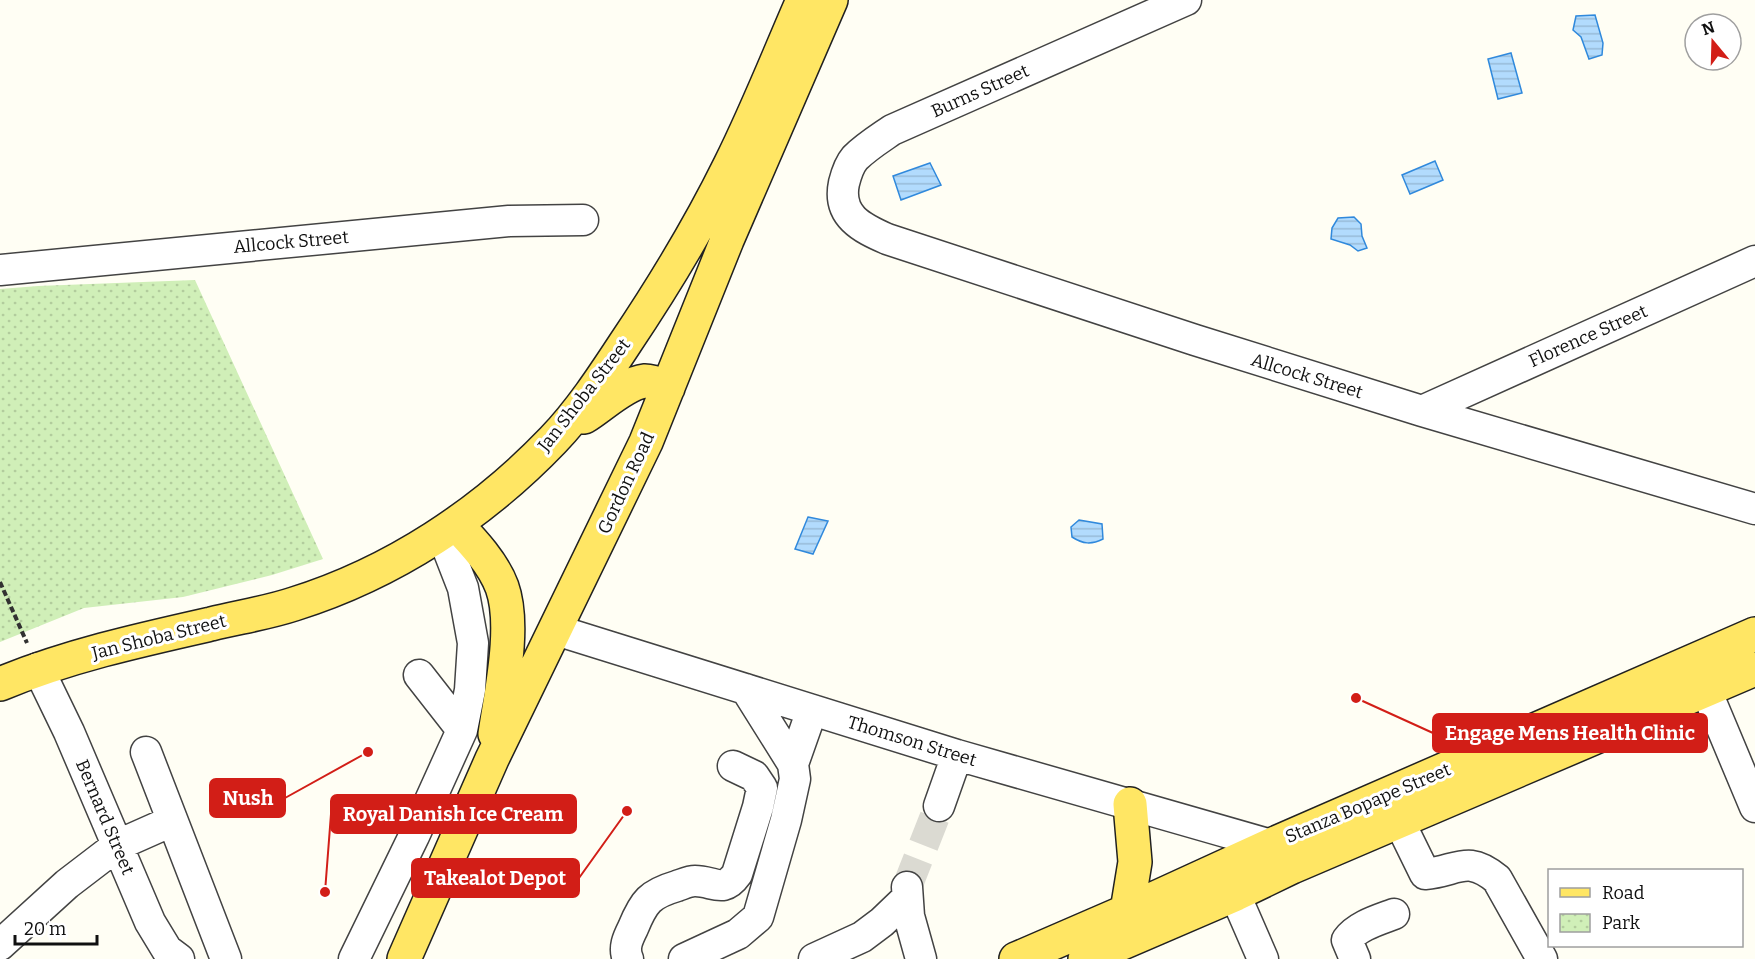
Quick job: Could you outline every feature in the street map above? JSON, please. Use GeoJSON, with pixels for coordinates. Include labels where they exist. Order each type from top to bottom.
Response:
{"type":"FeatureCollection","features":[{"type":"Feature","properties":{"kind":"main road","name":"Jan Shoba Street"},"geometry":{"type":"LineString","coordinates":[[0,684],[38,669],[114,647],[293,605],[344,585],[375,571],[449,529],[515,477],[555,437],[610,367],[692,239],[731,164],[803,0]]}},
{"type":"Feature","properties":{"kind":"main road","name":"Gordon Road"},"geometry":{"type":"LineString","coordinates":[[404,959],[492,759],[646,442],[727,240],[831,0]]}},
{"type":"Feature","properties":{"kind":"main road"},"geometry":{"type":"LineString","coordinates":[[555,437],[630,386],[646,381],[668,388]]}},
{"type":"Feature","properties":{"kind":"main road"},"geometry":{"type":"LineString","coordinates":[[449,529],[473,542],[497,577],[507,610],[506,654],[492,759]]}},
{"type":"Feature","properties":{"kind":"main road","name":"Stanza Bopape Street"},"geometry":{"type":"LineString","coordinates":[[1085,959],[1230,881],[1271,845],[1755,634]]}},
{"type":"Feature","properties":{"kind":"main road","name":"Stanza Bopape Street"},"geometry":{"type":"LineString","coordinates":[[1016,959],[1127,911],[1230,881],[1292,867],[1755,669]]}},
{"type":"Feature","properties":{"kind":"main road"},"geometry":{"type":"LineString","coordinates":[[1127,911],[1136,862],[1130,804]]}},
{"type":"Feature","properties":{"kind":"street","name":"Burns Street"},"geometry":{"type":"LineString","coordinates":[[864,229],[852,219],[842,196],[846,174],[853,160],[868,146],[892,130],[1186,0]]}},
{"type":"Feature","properties":{"kind":"street","name":"Allcock Street"},"geometry":{"type":"LineString","coordinates":[[0,270],[509,221],[583,220]]}},
{"type":"Feature","properties":{"kind":"street","name":"Allcock Street"},"geometry":{"type":"LineString","coordinates":[[864,229],[887,239],[1195,340],[1422,411],[1755,509]]}},
{"type":"Feature","properties":{"kind":"street","name":"Florence Street"},"geometry":{"type":"LineString","coordinates":[[1422,411],[1755,261]]}},
{"type":"Feature","properties":{"kind":"street"},"geometry":{"type":"LineString","coordinates":[[354,959],[414,836],[462,730],[470,690],[473,643],[449,529]]}},
{"type":"Feature","properties":{"kind":"street","name":"Thomson Street"},"geometry":{"type":"LineString","coordinates":[[556,630],[957,755],[1271,845]]}},
{"type":"Feature","properties":{"kind":"street","name":"Bernard Street"},"geometry":{"type":"LineString","coordinates":[[38,669],[69,732],[150,922],[160,940],[172,955],[179,959]]}},
{"type":"Feature","properties":{"kind":"street"},"geometry":{"type":"LineString","coordinates":[[462,730],[419,675],[471,673]]}},
{"type":"Feature","properties":{"kind":"street"},"geometry":{"type":"LineString","coordinates":[[684,959],[738,934],[746,929],[760,913],[786,820],[795,779],[793,764],[746,689]]}},
{"type":"Feature","properties":{"kind":"street"},"geometry":{"type":"LineString","coordinates":[[1706,690],[1755,807]]}},
{"type":"Feature","properties":{"kind":"street"},"geometry":{"type":"LineString","coordinates":[[793,764],[812,710]]}},
{"type":"Feature","properties":{"kind":"street"},"geometry":{"type":"LineString","coordinates":[[146,752],[226,959]]}},
{"type":"Feature","properties":{"kind":"street"},"geometry":{"type":"LineString","coordinates":[[939,806],[957,755]]}},
{"type":"Feature","properties":{"kind":"street"},"geometry":{"type":"LineString","coordinates":[[628,959],[625,950],[626,943],[640,910],[652,896],[691,881],[698,880],[719,886],[732,881],[737,874],[762,788],[754,776],[733,766]]}},
{"type":"Feature","properties":{"kind":"street"},"geometry":{"type":"LineString","coordinates":[[0,945],[67,884],[118,845],[172,821]]}},
{"type":"Feature","properties":{"kind":"street"},"geometry":{"type":"LineString","coordinates":[[1399,821],[1425,874],[1470,864],[1486,870],[1497,879],[1542,959]]}},
{"type":"Feature","properties":{"kind":"street"},"geometry":{"type":"LineString","coordinates":[[737,874],[768,884]]}},
{"type":"Feature","properties":{"kind":"street"},"geometry":{"type":"LineString","coordinates":[[1230,881],[1263,959]]}},
{"type":"Feature","properties":{"kind":"street"},"geometry":{"type":"LineString","coordinates":[[814,959],[862,937],[882,922],[907,892],[909,916],[921,959]]}},
{"type":"Feature","properties":{"kind":"street"},"geometry":{"type":"LineString","coordinates":[[1355,959],[1347,940],[1351,935],[1360,928],[1394,914]]}},
{"type":"Feature","properties":{"kind":"path"},"geometry":{"type":"LineString","coordinates":[[0,582],[38,669]]}},
{"type":"Feature","properties":{"kind":"green space"},"geometry":{"type":"Polygon","coordinates":[[[195,280],[323,559],[272,575],[183,597],[84,608],[0,642],[0,289],[195,280]]]}},
{"type":"Feature","properties":{"kind":"water"},"geometry":{"type":"Polygon","coordinates":[[[1595,15],[1603,43],[1602,55],[1589,59],[1581,37],[1573,30],[1576,16],[1595,15]]]}},
{"type":"Feature","properties":{"kind":"water"},"geometry":{"type":"Polygon","coordinates":[[[1511,53],[1522,93],[1498,99],[1488,59],[1511,53]]]}},
{"type":"Feature","properties":{"kind":"water"},"geometry":{"type":"Polygon","coordinates":[[[1435,161],[1443,180],[1410,194],[1402,175],[1435,161]]]}},
{"type":"Feature","properties":{"kind":"water"},"geometry":{"type":"Polygon","coordinates":[[[930,163],[941,185],[901,200],[893,176],[930,163]]]}},
{"type":"Feature","properties":{"kind":"water"},"geometry":{"type":"Polygon","coordinates":[[[1354,217],[1361,224],[1362,236],[1367,248],[1358,251],[1350,245],[1331,239],[1332,228],[1338,218],[1354,217]]]}},
{"type":"Feature","properties":{"kind":"water"},"geometry":{"type":"Polygon","coordinates":[[[808,517],[828,521],[813,554],[795,549],[808,517]]]}},
{"type":"Feature","properties":{"kind":"water"},"geometry":{"type":"Polygon","coordinates":[[[1079,520],[1102,524],[1103,539],[1087,543],[1072,537],[1071,527],[1079,520]]]}},
{"type":"Feature","properties":{"kind":"tunnel"},"geometry":{"type":"LineString","coordinates":[[907,887],[939,806]]}},
{"type":"Feature","properties":{"kind":"place","name":"Engage Mens Health Clinic"},"geometry":{"type":"Point","coordinates":[1356,698]}},
{"type":"Feature","properties":{"kind":"place","name":"Nush"},"geometry":{"type":"Point","coordinates":[368,752]}},
{"type":"Feature","properties":{"kind":"place","name":"Takealot Depot"},"geometry":{"type":"Point","coordinates":[627,811]}},
{"type":"Feature","properties":{"kind":"place","name":"Royal Danish Ice Cream"},"geometry":{"type":"Point","coordinates":[325,892]}}]}
